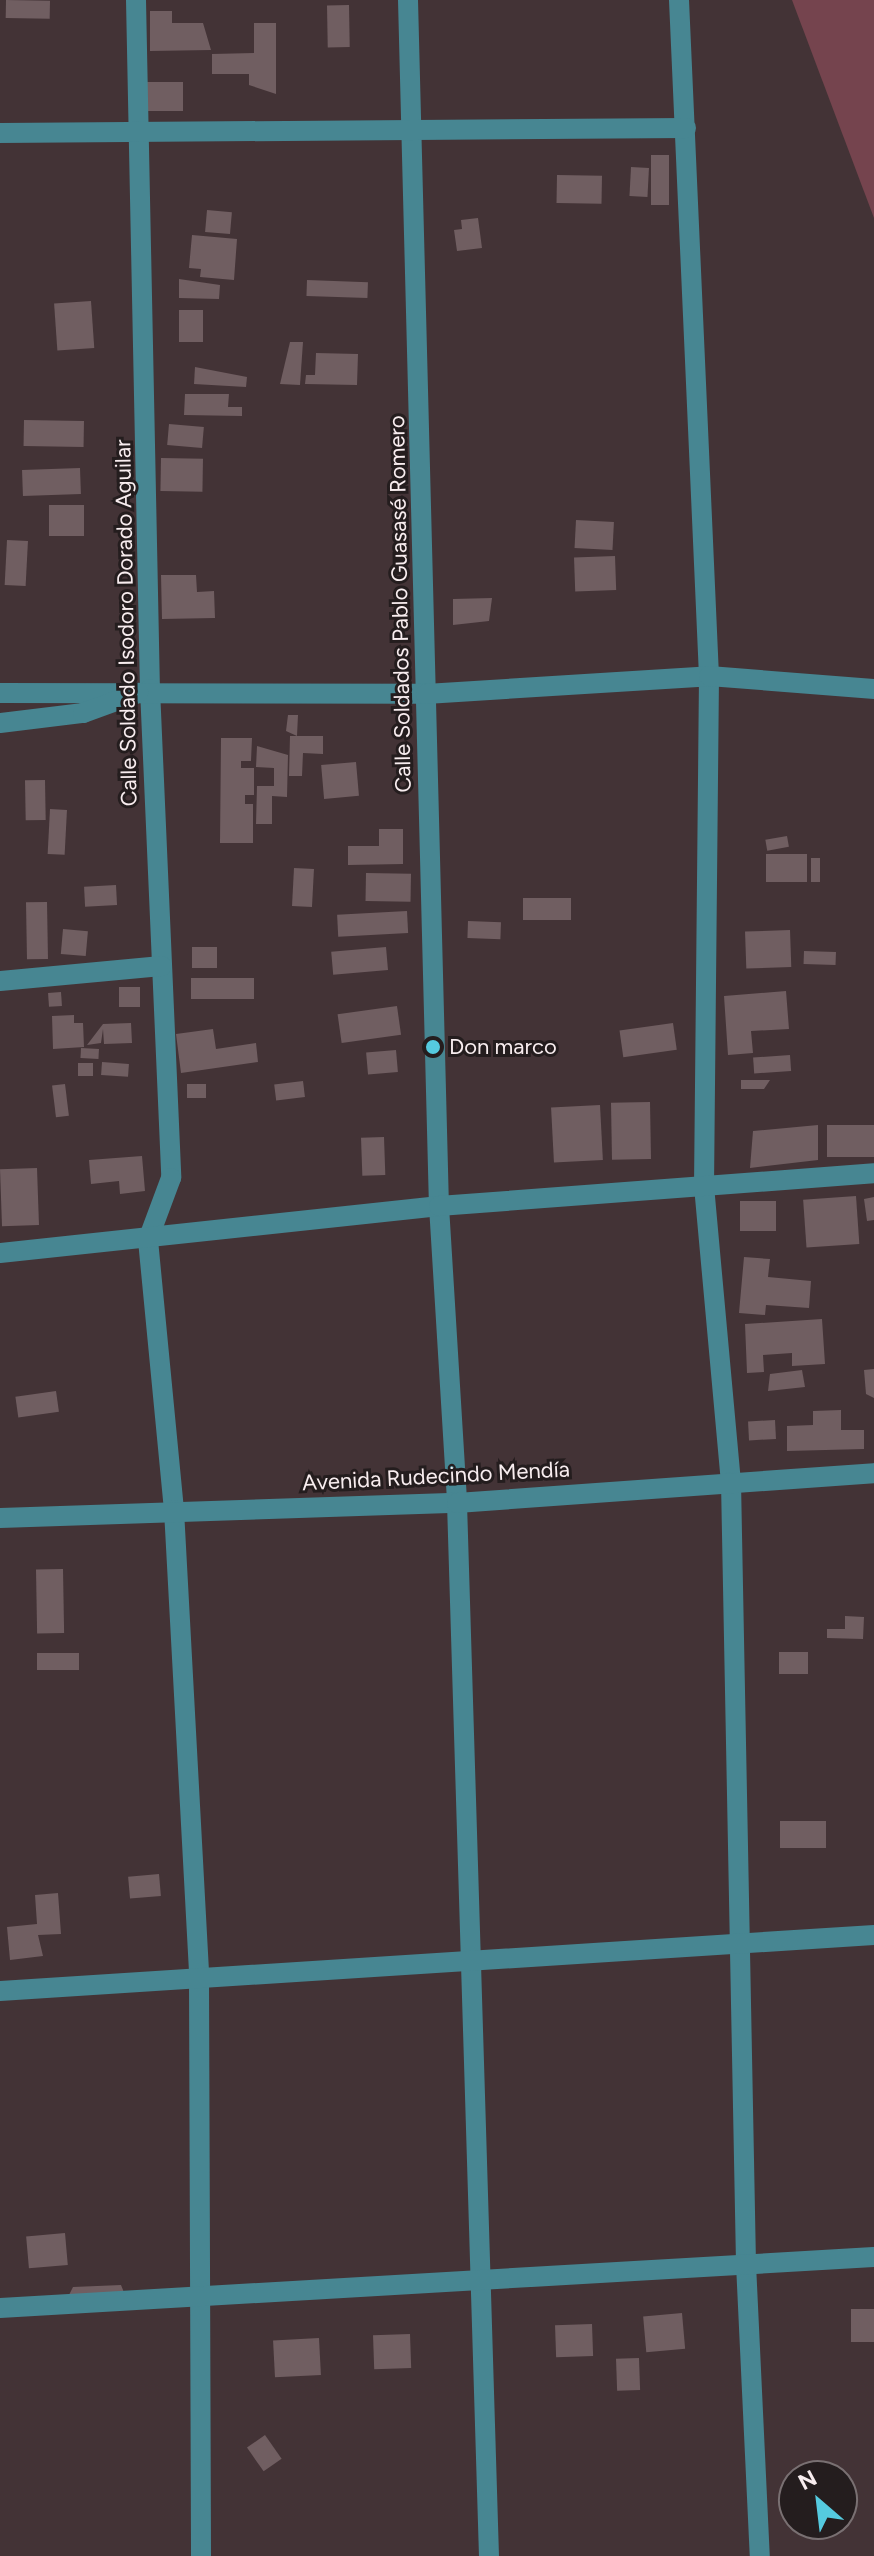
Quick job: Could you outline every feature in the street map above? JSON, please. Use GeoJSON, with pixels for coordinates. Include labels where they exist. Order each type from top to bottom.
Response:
{"type":"FeatureCollection","features":[{"type":"Feature","properties":{"kind":"street","name":"Calle Soldado Isodoro Dorado Aguilar"},"geometry":{"type":"LineString","coordinates":[[136,0],[150,689],[171,1178],[148,1240]]}},
{"type":"Feature","properties":{"kind":"street","name":"Calle Soldados Pablo Guasasé Romero"},"geometry":{"type":"LineString","coordinates":[[408,0],[415,129],[439,1206],[457,1503],[477,2285],[489,2556]]}},
{"type":"Feature","properties":{"kind":"street"},"geometry":{"type":"LineString","coordinates":[[679,0],[709,676],[704,1186],[731,1482],[746,2264],[760,2556]]}},
{"type":"Feature","properties":{"kind":"street"},"geometry":{"type":"LineString","coordinates":[[0,133],[686,128]]}},
{"type":"Feature","properties":{"kind":"street"},"geometry":{"type":"LineString","coordinates":[[0,693],[150,689],[426,694],[709,676],[874,689]]}},
{"type":"Feature","properties":{"kind":"street"},"geometry":{"type":"LineString","coordinates":[[0,723],[83,713],[150,689]]}},
{"type":"Feature","properties":{"kind":"street"},"geometry":{"type":"LineString","coordinates":[[0,981],[161,966]]}},
{"type":"Feature","properties":{"kind":"street"},"geometry":{"type":"LineString","coordinates":[[0,1253],[148,1240],[439,1206],[874,1173]]}},
{"type":"Feature","properties":{"kind":"street"},"geometry":{"type":"LineString","coordinates":[[148,1240],[174,1510],[199,1979],[195,2298],[201,2556]]}},
{"type":"Feature","properties":{"kind":"street","name":"Avenida Rudecindo Mendía"},"geometry":{"type":"LineString","coordinates":[[0,1518],[457,1503],[874,1473]]}},
{"type":"Feature","properties":{"kind":"street"},"geometry":{"type":"LineString","coordinates":[[0,1991],[874,1935]]}},
{"type":"Feature","properties":{"kind":"street"},"geometry":{"type":"LineString","coordinates":[[0,2308],[477,2285],[874,2257]]}},
{"type":"Feature","properties":{"kind":"shaded area"},"geometry":{"type":"Polygon","coordinates":[[[792,0],[874,0],[874,218],[792,0]]]}},
{"type":"Feature","properties":{"kind":"building"},"geometry":{"type":"Polygon","coordinates":[[[6,0],[50,1],[50,19],[6,18],[6,0]]]}},
{"type":"Feature","properties":{"kind":"building"},"geometry":{"type":"Polygon","coordinates":[[[327,5],[349,5],[350,47],[328,47],[327,5]]]}},
{"type":"Feature","properties":{"kind":"building"},"geometry":{"type":"Polygon","coordinates":[[[150,11],[172,11],[172,23],[203,23],[211,50],[150,51],[150,11]]]}},
{"type":"Feature","properties":{"kind":"building"},"geometry":{"type":"Polygon","coordinates":[[[254,23],[276,23],[276,94],[249,85],[249,74],[212,74],[212,54],[254,53],[254,23]]]}},
{"type":"Feature","properties":{"kind":"building"},"geometry":{"type":"Polygon","coordinates":[[[143,82],[183,82],[183,111],[143,111],[143,82]]]}},
{"type":"Feature","properties":{"kind":"building"},"geometry":{"type":"Polygon","coordinates":[[[651,155],[669,155],[669,205],[651,205],[651,155]]]}},
{"type":"Feature","properties":{"kind":"building"},"geometry":{"type":"Polygon","coordinates":[[[631,167],[649,168],[647,197],[629,196],[631,167]]]}},
{"type":"Feature","properties":{"kind":"building"},"geometry":{"type":"Polygon","coordinates":[[[557,175],[602,176],[602,204],[557,203],[557,175]]]}},
{"type":"Feature","properties":{"kind":"building"},"geometry":{"type":"Polygon","coordinates":[[[207,210],[232,212],[230,234],[205,232],[207,210]]]}},
{"type":"Feature","properties":{"kind":"building"},"geometry":{"type":"Polygon","coordinates":[[[478,218],[482,248],[457,251],[454,230],[462,229],[461,220],[478,218]]]}},
{"type":"Feature","properties":{"kind":"building"},"geometry":{"type":"Polygon","coordinates":[[[192,235],[237,239],[234,280],[200,277],[201,269],[189,268],[192,235]]]}},
{"type":"Feature","properties":{"kind":"building"},"geometry":{"type":"Polygon","coordinates":[[[179,279],[220,285],[219,299],[179,298],[179,279]]]}},
{"type":"Feature","properties":{"kind":"building"},"geometry":{"type":"Polygon","coordinates":[[[307,280],[368,282],[367,298],[306,296],[307,280]]]}},
{"type":"Feature","properties":{"kind":"building"},"geometry":{"type":"Polygon","coordinates":[[[91,301],[94,348],[57,350],[54,304],[91,301]]]}},
{"type":"Feature","properties":{"kind":"building"},"geometry":{"type":"Polygon","coordinates":[[[179,310],[203,310],[203,342],[179,342],[179,310]]]}},
{"type":"Feature","properties":{"kind":"building"},"geometry":{"type":"Polygon","coordinates":[[[290,342],[303,342],[300,385],[280,384],[290,342]]]}},
{"type":"Feature","properties":{"kind":"building"},"geometry":{"type":"Polygon","coordinates":[[[316,353],[358,354],[357,385],[305,384],[306,375],[315,375],[316,353]]]}},
{"type":"Feature","properties":{"kind":"building"},"geometry":{"type":"Polygon","coordinates":[[[195,367],[247,377],[246,387],[194,384],[195,367]]]}},
{"type":"Feature","properties":{"kind":"building"},"geometry":{"type":"Polygon","coordinates":[[[185,394],[229,394],[228,407],[242,407],[242,416],[184,415],[185,394]]]}},
{"type":"Feature","properties":{"kind":"building"},"geometry":{"type":"Polygon","coordinates":[[[24,420],[84,421],[84,447],[24,446],[24,420]]]}},
{"type":"Feature","properties":{"kind":"building"},"geometry":{"type":"Polygon","coordinates":[[[169,424],[204,427],[202,448],[167,445],[169,424]]]}},
{"type":"Feature","properties":{"kind":"building"},"geometry":{"type":"Polygon","coordinates":[[[161,458],[203,459],[202,492],[160,491],[161,458]]]}},
{"type":"Feature","properties":{"kind":"building"},"geometry":{"type":"Polygon","coordinates":[[[80,468],[81,494],[23,496],[22,470],[80,468]]]}},
{"type":"Feature","properties":{"kind":"building"},"geometry":{"type":"Polygon","coordinates":[[[49,505],[84,505],[84,536],[49,536],[49,505]]]}},
{"type":"Feature","properties":{"kind":"building"},"geometry":{"type":"Polygon","coordinates":[[[576,520],[614,522],[612,550],[575,548],[576,520]]]}},
{"type":"Feature","properties":{"kind":"building"},"geometry":{"type":"Polygon","coordinates":[[[7,540],[28,541],[26,586],[5,585],[7,540]]]}},
{"type":"Feature","properties":{"kind":"building"},"geometry":{"type":"Polygon","coordinates":[[[615,556],[616,590],[575,591],[574,557],[615,556]]]}},
{"type":"Feature","properties":{"kind":"building"},"geometry":{"type":"Polygon","coordinates":[[[161,575],[196,575],[197,592],[214,591],[215,618],[162,619],[161,575]]]}},
{"type":"Feature","properties":{"kind":"building"},"geometry":{"type":"Polygon","coordinates":[[[492,598],[489,621],[453,625],[453,599],[492,598]]]}},
{"type":"Feature","properties":{"kind":"building"},"geometry":{"type":"Polygon","coordinates":[[[288,715],[298,715],[297,736],[286,731],[288,715]]]}},
{"type":"Feature","properties":{"kind":"building"},"geometry":{"type":"Polygon","coordinates":[[[290,736],[323,736],[323,754],[303,753],[302,776],[289,776],[290,736]]]}},
{"type":"Feature","properties":{"kind":"building"},"geometry":{"type":"Polygon","coordinates":[[[221,738],[252,738],[251,761],[241,761],[241,768],[254,768],[254,795],[245,795],[245,804],[253,804],[253,843],[220,843],[221,738]]]}},
{"type":"Feature","properties":{"kind":"building"},"geometry":{"type":"Polygon","coordinates":[[[257,746],[288,755],[287,797],[272,796],[272,824],[256,824],[257,786],[274,786],[274,768],[256,767],[257,746]]]}},
{"type":"Feature","properties":{"kind":"building"},"geometry":{"type":"Polygon","coordinates":[[[356,762],[359,796],[324,799],[321,765],[356,762]]]}},
{"type":"Feature","properties":{"kind":"building"},"geometry":{"type":"Polygon","coordinates":[[[25,780],[45,780],[46,820],[26,820],[25,780]]]}},
{"type":"Feature","properties":{"kind":"building"},"geometry":{"type":"Polygon","coordinates":[[[50,809],[67,810],[65,855],[48,854],[50,809]]]}},
{"type":"Feature","properties":{"kind":"building"},"geometry":{"type":"Polygon","coordinates":[[[379,829],[403,829],[403,864],[348,865],[348,846],[379,846],[379,829]]]}},
{"type":"Feature","properties":{"kind":"building"},"geometry":{"type":"Polygon","coordinates":[[[787,836],[789,847],[767,851],[765,840],[787,836]]]}},
{"type":"Feature","properties":{"kind":"building"},"geometry":{"type":"Polygon","coordinates":[[[766,854],[807,854],[807,882],[766,882],[766,854]]]}},
{"type":"Feature","properties":{"kind":"building"},"geometry":{"type":"Polygon","coordinates":[[[811,858],[820,858],[820,882],[811,882],[811,858]]]}},
{"type":"Feature","properties":{"kind":"building"},"geometry":{"type":"Polygon","coordinates":[[[294,868],[314,869],[312,907],[292,906],[294,868]]]}},
{"type":"Feature","properties":{"kind":"building"},"geometry":{"type":"Polygon","coordinates":[[[366,873],[411,874],[411,902],[366,901],[366,873]]]}},
{"type":"Feature","properties":{"kind":"building"},"geometry":{"type":"Polygon","coordinates":[[[116,885],[117,905],[85,907],[84,887],[116,885]]]}},
{"type":"Feature","properties":{"kind":"building"},"geometry":{"type":"Polygon","coordinates":[[[523,898],[571,898],[571,920],[523,920],[523,898]]]}},
{"type":"Feature","properties":{"kind":"building"},"geometry":{"type":"Polygon","coordinates":[[[26,902],[47,902],[48,959],[27,959],[26,902]]]}},
{"type":"Feature","properties":{"kind":"building"},"geometry":{"type":"Polygon","coordinates":[[[407,911],[408,933],[338,937],[337,915],[407,911]]]}},
{"type":"Feature","properties":{"kind":"building"},"geometry":{"type":"Polygon","coordinates":[[[468,921],[501,922],[500,939],[467,938],[468,921]]]}},
{"type":"Feature","properties":{"kind":"building"},"geometry":{"type":"Polygon","coordinates":[[[63,929],[88,931],[86,956],[61,954],[63,929]]]}},
{"type":"Feature","properties":{"kind":"building"},"geometry":{"type":"Polygon","coordinates":[[[790,930],[791,967],[746,969],[745,932],[790,930]]]}},
{"type":"Feature","properties":{"kind":"building"},"geometry":{"type":"Polygon","coordinates":[[[192,947],[217,947],[217,968],[192,968],[192,947]]]}},
{"type":"Feature","properties":{"kind":"building"},"geometry":{"type":"Polygon","coordinates":[[[386,947],[388,970],[333,975],[331,952],[386,947]]]}},
{"type":"Feature","properties":{"kind":"building"},"geometry":{"type":"Polygon","coordinates":[[[804,951],[836,952],[836,965],[804,964],[804,951]]]}},
{"type":"Feature","properties":{"kind":"building"},"geometry":{"type":"Polygon","coordinates":[[[191,978],[254,978],[254,999],[191,999],[191,978]]]}},
{"type":"Feature","properties":{"kind":"building"},"geometry":{"type":"Polygon","coordinates":[[[119,987],[140,987],[140,1007],[119,1007],[119,987]]]}},
{"type":"Feature","properties":{"kind":"building"},"geometry":{"type":"Polygon","coordinates":[[[786,991],[789,1029],[751,1031],[753,1053],[728,1055],[724,996],[786,991]]]}},
{"type":"Feature","properties":{"kind":"building"},"geometry":{"type":"Polygon","coordinates":[[[61,992],[62,1006],[49,1007],[48,993],[61,992]]]}},
{"type":"Feature","properties":{"kind":"building"},"geometry":{"type":"Polygon","coordinates":[[[397,1006],[401,1035],[342,1043],[338,1014],[397,1006]]]}},
{"type":"Feature","properties":{"kind":"building"},"geometry":{"type":"Polygon","coordinates":[[[74,1015],[74,1023],[83,1023],[84,1047],[53,1049],[52,1016],[74,1015]]]}},
{"type":"Feature","properties":{"kind":"building"},"geometry":{"type":"Polygon","coordinates":[[[131,1023],[132,1043],[104,1044],[103,1029],[101,1043],[87,1045],[103,1024],[131,1023]]]}},
{"type":"Feature","properties":{"kind":"building"},"geometry":{"type":"Polygon","coordinates":[[[673,1023],[677,1050],[623,1057],[620,1031],[673,1023]]]}},
{"type":"Feature","properties":{"kind":"building"},"geometry":{"type":"Polygon","coordinates":[[[213,1029],[216,1049],[256,1043],[258,1062],[181,1073],[176,1034],[213,1029]]]}},
{"type":"Feature","properties":{"kind":"building"},"geometry":{"type":"Polygon","coordinates":[[[81,1048],[99,1049],[98,1059],[80,1058],[81,1048]]]}},
{"type":"Feature","properties":{"kind":"building"},"geometry":{"type":"Polygon","coordinates":[[[396,1050],[398,1072],[368,1075],[366,1053],[396,1050]]]}},
{"type":"Feature","properties":{"kind":"building"},"geometry":{"type":"Polygon","coordinates":[[[790,1055],[791,1071],[754,1074],[753,1058],[790,1055]]]}},
{"type":"Feature","properties":{"kind":"building"},"geometry":{"type":"Polygon","coordinates":[[[102,1062],[129,1064],[128,1077],[101,1075],[102,1062]]]}},
{"type":"Feature","properties":{"kind":"building"},"geometry":{"type":"Polygon","coordinates":[[[78,1063],[93,1063],[93,1076],[78,1076],[78,1063]]]}},
{"type":"Feature","properties":{"kind":"building"},"geometry":{"type":"Polygon","coordinates":[[[741,1080],[770,1080],[764,1089],[741,1089],[741,1080]]]}},
{"type":"Feature","properties":{"kind":"building"},"geometry":{"type":"Polygon","coordinates":[[[303,1081],[305,1097],[276,1100],[274,1085],[303,1081]]]}},
{"type":"Feature","properties":{"kind":"building"},"geometry":{"type":"Polygon","coordinates":[[[65,1084],[69,1116],[56,1117],[52,1086],[65,1084]]]}},
{"type":"Feature","properties":{"kind":"building"},"geometry":{"type":"Polygon","coordinates":[[[187,1084],[206,1084],[206,1098],[187,1098],[187,1084]]]}},
{"type":"Feature","properties":{"kind":"building"},"geometry":{"type":"Polygon","coordinates":[[[650,1102],[651,1159],[612,1160],[611,1103],[650,1102]]]}},
{"type":"Feature","properties":{"kind":"building"},"geometry":{"type":"Polygon","coordinates":[[[600,1105],[603,1160],[554,1162],[551,1108],[600,1105]]]}},
{"type":"Feature","properties":{"kind":"building"},"geometry":{"type":"Polygon","coordinates":[[[818,1125],[818,1160],[750,1168],[753,1131],[818,1125]]]}},
{"type":"Feature","properties":{"kind":"building"},"geometry":{"type":"Polygon","coordinates":[[[827,1125],[874,1125],[874,1157],[827,1157],[827,1125]]]}},
{"type":"Feature","properties":{"kind":"building"},"geometry":{"type":"Polygon","coordinates":[[[384,1137],[385,1175],[362,1176],[361,1138],[384,1137]]]}},
{"type":"Feature","properties":{"kind":"building"},"geometry":{"type":"Polygon","coordinates":[[[142,1156],[145,1191],[120,1194],[119,1181],[91,1184],[89,1160],[142,1156]]]}},
{"type":"Feature","properties":{"kind":"building"},"geometry":{"type":"Polygon","coordinates":[[[37,1168],[39,1225],[2,1226],[0,1169],[37,1168]]]}},
{"type":"Feature","properties":{"kind":"building"},"geometry":{"type":"Polygon","coordinates":[[[856,1196],[859,1244],[806,1248],[803,1200],[856,1196]]]}},
{"type":"Feature","properties":{"kind":"building"},"geometry":{"type":"Polygon","coordinates":[[[874,1197],[874,1220],[867,1221],[864,1199],[874,1197]]]}},
{"type":"Feature","properties":{"kind":"building"},"geometry":{"type":"Polygon","coordinates":[[[740,1201],[776,1201],[776,1231],[740,1231],[740,1201]]]}},
{"type":"Feature","properties":{"kind":"building"},"geometry":{"type":"Polygon","coordinates":[[[744,1257],[770,1259],[768,1277],[811,1281],[809,1308],[766,1305],[765,1315],[739,1313],[744,1257]]]}},
{"type":"Feature","properties":{"kind":"building"},"geometry":{"type":"Polygon","coordinates":[[[822,1319],[825,1364],[792,1366],[792,1353],[763,1355],[764,1372],[747,1373],[745,1324],[822,1319]]]}},
{"type":"Feature","properties":{"kind":"building"},"geometry":{"type":"Polygon","coordinates":[[[874,1369],[874,1398],[866,1394],[864,1370],[874,1369]]]}},
{"type":"Feature","properties":{"kind":"building"},"geometry":{"type":"Polygon","coordinates":[[[802,1370],[805,1387],[768,1391],[770,1374],[802,1370]]]}},
{"type":"Feature","properties":{"kind":"building"},"geometry":{"type":"Polygon","coordinates":[[[56,1391],[59,1412],[18,1418],[15,1397],[56,1391]]]}},
{"type":"Feature","properties":{"kind":"building"},"geometry":{"type":"Polygon","coordinates":[[[841,1410],[841,1430],[864,1430],[864,1449],[787,1451],[787,1426],[813,1425],[813,1411],[841,1410]]]}},
{"type":"Feature","properties":{"kind":"building"},"geometry":{"type":"Polygon","coordinates":[[[775,1420],[776,1439],[749,1440],[748,1421],[775,1420]]]}},
{"type":"Feature","properties":{"kind":"building"},"geometry":{"type":"Polygon","coordinates":[[[36,1569],[63,1569],[64,1633],[37,1633],[36,1569]]]}},
{"type":"Feature","properties":{"kind":"building"},"geometry":{"type":"Polygon","coordinates":[[[845,1616],[864,1617],[863,1639],[827,1638],[827,1629],[845,1629],[845,1616]]]}},
{"type":"Feature","properties":{"kind":"building"},"geometry":{"type":"Polygon","coordinates":[[[779,1652],[808,1652],[808,1674],[779,1674],[779,1652]]]}},
{"type":"Feature","properties":{"kind":"building"},"geometry":{"type":"Polygon","coordinates":[[[37,1653],[79,1653],[79,1670],[37,1670],[37,1653]]]}},
{"type":"Feature","properties":{"kind":"building"},"geometry":{"type":"Polygon","coordinates":[[[780,1821],[826,1821],[826,1848],[780,1848],[780,1821]]]}},
{"type":"Feature","properties":{"kind":"building"},"geometry":{"type":"Polygon","coordinates":[[[159,1874],[161,1896],[130,1899],[128,1877],[159,1874]]]}},
{"type":"Feature","properties":{"kind":"building"},"geometry":{"type":"Polygon","coordinates":[[[58,1893],[61,1934],[38,1935],[43,1956],[10,1960],[7,1927],[37,1924],[35,1895],[58,1893]]]}},
{"type":"Feature","properties":{"kind":"building"},"geometry":{"type":"Polygon","coordinates":[[[65,2233],[68,2265],[29,2268],[26,2236],[65,2233]]]}},
{"type":"Feature","properties":{"kind":"building"},"geometry":{"type":"Polygon","coordinates":[[[121,2285],[125,2295],[69,2295],[73,2287],[121,2285]]]}},
{"type":"Feature","properties":{"kind":"building"},"geometry":{"type":"Polygon","coordinates":[[[851,2309],[874,2309],[874,2342],[851,2342],[851,2309]]]}},
{"type":"Feature","properties":{"kind":"building"},"geometry":{"type":"Polygon","coordinates":[[[682,2313],[685,2349],[646,2352],[643,2316],[682,2313]]]}},
{"type":"Feature","properties":{"kind":"building"},"geometry":{"type":"Polygon","coordinates":[[[592,2324],[593,2356],[556,2357],[555,2325],[592,2324]]]}},
{"type":"Feature","properties":{"kind":"building"},"geometry":{"type":"Polygon","coordinates":[[[410,2334],[411,2368],[374,2369],[373,2335],[410,2334]]]}},
{"type":"Feature","properties":{"kind":"building"},"geometry":{"type":"Polygon","coordinates":[[[319,2338],[321,2375],[275,2377],[273,2340],[319,2338]]]}},
{"type":"Feature","properties":{"kind":"building"},"geometry":{"type":"Polygon","coordinates":[[[639,2358],[640,2390],[617,2391],[616,2359],[639,2358]]]}},
{"type":"Feature","properties":{"kind":"building"},"geometry":{"type":"Polygon","coordinates":[[[265,2435],[282,2459],[264,2471],[247,2448],[265,2435]]]}},
{"type":"Feature","properties":{"kind":"place","name":"Don marco"},"geometry":{"type":"Point","coordinates":[433,1047]}}]}
